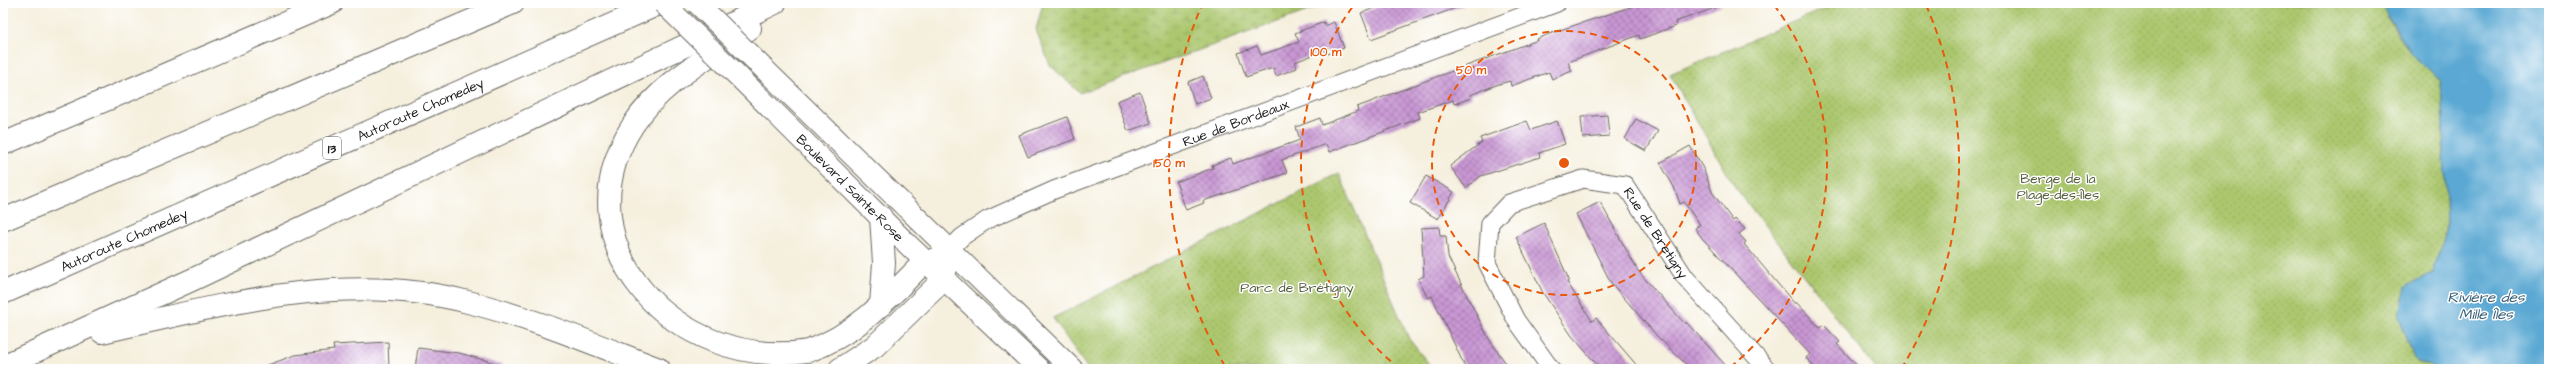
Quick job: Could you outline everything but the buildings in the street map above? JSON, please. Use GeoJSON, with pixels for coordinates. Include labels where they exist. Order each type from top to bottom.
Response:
{"type":"FeatureCollection","features":[{"type":"Feature","properties":{"kind":"highway"},"geometry":{"type":"LineString","coordinates":[[3,144],[332,3]]}},
{"type":"Feature","properties":{"kind":"highway"},"geometry":{"type":"LineString","coordinates":[[3,220],[513,3]]}},
{"type":"Feature","properties":{"kind":"highway","name":"Autoroute Chomedey"},"geometry":{"type":"LineString","coordinates":[[3,293],[662,3]]}},
{"type":"Feature","properties":{"kind":"highway"},"geometry":{"type":"LineString","coordinates":[[3,366],[60,341],[775,3]]}},
{"type":"Feature","properties":{"kind":"highway"},"geometry":{"type":"LineString","coordinates":[[784,3],[727,45],[682,74],[654,100],[634,124],[620,150],[612,180],[611,226],[617,257],[634,291],[658,318],[694,343],[735,357],[766,359],[807,352],[846,333],[881,305],[925,261]]}},
{"type":"Feature","properties":{"kind":"highway"},"geometry":{"type":"LineString","coordinates":[[881,218],[884,263],[881,305]]}},
{"type":"Feature","properties":{"kind":"highway"},"geometry":{"type":"LineString","coordinates":[[840,369],[875,346],[944,279],[949,250]]}},
{"type":"Feature","properties":{"kind":"highway"},"geometry":{"type":"LineString","coordinates":[[60,341],[266,296],[339,289],[388,289],[443,296],[492,308],[659,369]]}},
{"type":"Feature","properties":{"kind":"street","name":"Boulevard Sainte-Rose"},"geometry":{"type":"LineString","coordinates":[[662,3],[925,261],[1039,369]]}},
{"type":"Feature","properties":{"kind":"street","name":"Boulevard Sainte-Rose"},"geometry":{"type":"LineString","coordinates":[[697,3],[1072,369]]}},
{"type":"Feature","properties":{"kind":"street","name":"Rue de Bordeaux"},"geometry":{"type":"LineString","coordinates":[[925,261],[949,250],[962,237],[987,220],[1054,190],[1557,3]]}},
{"type":"Feature","properties":{"kind":"street","name":"Rue de Bretigny"},"geometry":{"type":"LineString","coordinates":[[1551,369],[1516,320],[1487,263],[1490,223],[1508,203],[1583,179],[1625,185],[1685,277],[1767,369]]}},
{"type":"Feature","properties":{"kind":"green space"},"geometry":{"type":"Polygon","coordinates":[[[1043,3],[1330,3],[1080,93],[1050,65],[1036,30],[1043,3]]]}},
{"type":"Feature","properties":{"kind":"green space","name":"Berge de la Plage-des-Îles"},"geometry":{"type":"Polygon","coordinates":[[[1838,3],[2382,3],[2393,26],[2406,46],[2441,80],[2447,223],[2433,273],[2406,286],[2414,359],[2436,369],[1876,369],[1735,187],[1670,74],[1838,3]]]}},
{"type":"Feature","properties":{"kind":"green space","name":"Parc de Brétigny"},"geometry":{"type":"Polygon","coordinates":[[[1339,173],[1409,339],[1433,369],[1088,369],[1053,318],[1339,173]]]}},
{"type":"Feature","properties":{"kind":"water","name":"Rivière des Mille Îles"},"geometry":{"type":"Polygon","coordinates":[[[2382,3],[2549,3],[2549,369],[2436,369],[2414,359],[2399,316],[2406,286],[2433,273],[2447,223],[2441,80],[2411,54],[2386,13],[2382,3]]]}}]}
